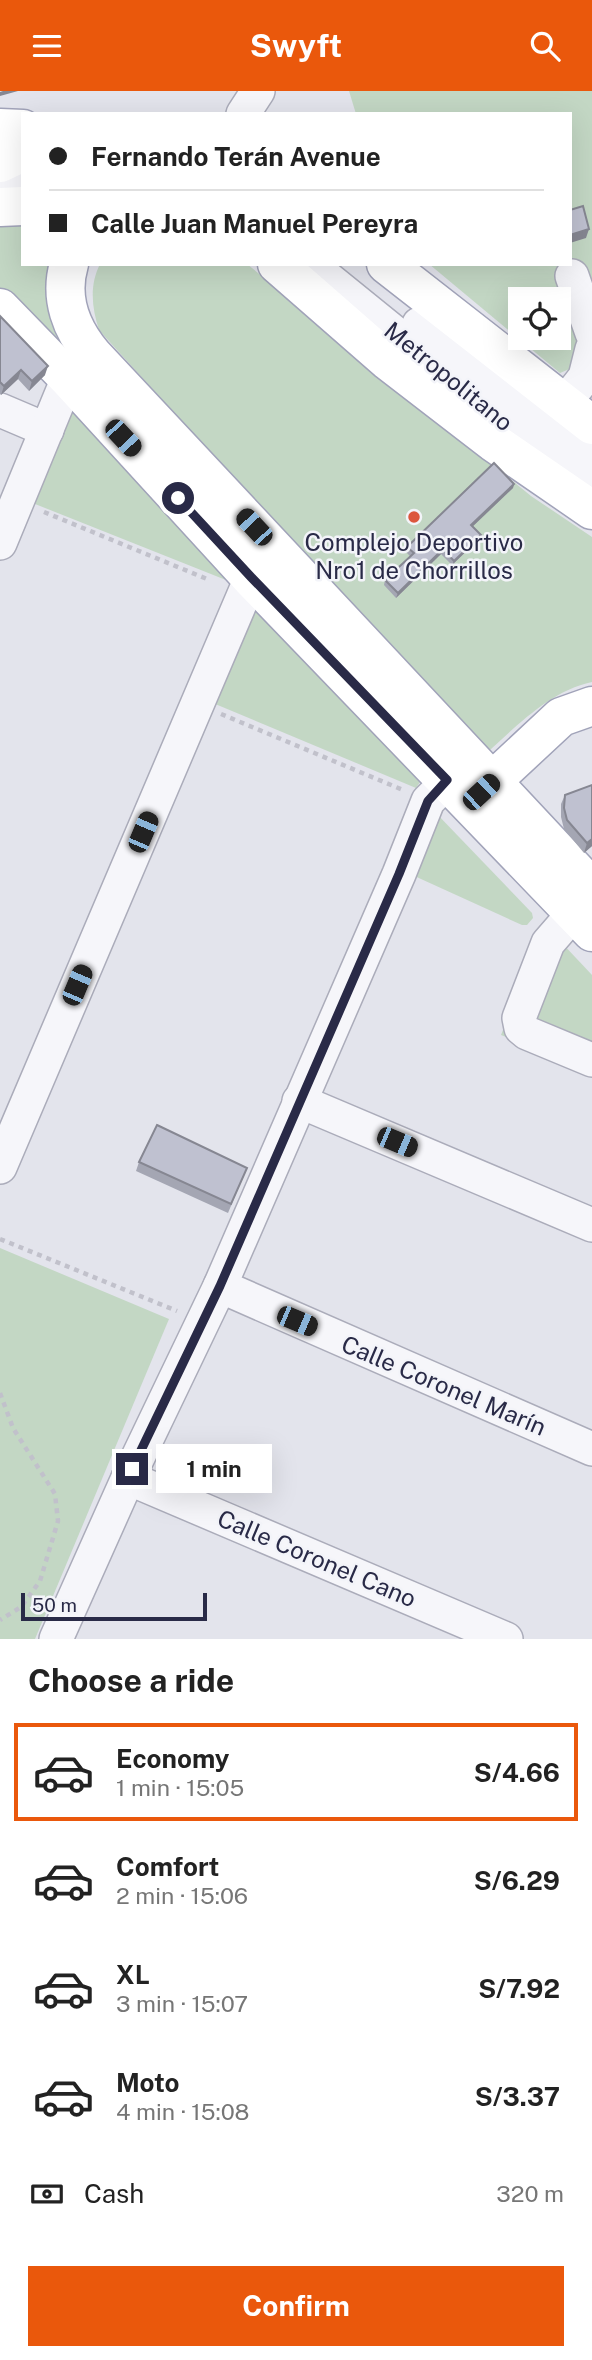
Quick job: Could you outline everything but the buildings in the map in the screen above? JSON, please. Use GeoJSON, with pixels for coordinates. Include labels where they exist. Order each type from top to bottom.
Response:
{"type":"FeatureCollection","features":[{"type":"Feature","properties":{"kind":"main road"},"geometry":{"type":"LineString","coordinates":[[0,128],[21,129]]}},
{"type":"Feature","properties":{"kind":"main road"},"geometry":{"type":"LineString","coordinates":[[0,163],[21,153]]}},
{"type":"Feature","properties":{"kind":"main road"},"geometry":{"type":"LineString","coordinates":[[0,207],[21,206]]}},
{"type":"Feature","properties":{"kind":"main road"},"geometry":{"type":"LineString","coordinates":[[69,266],[64,295],[78,334],[80,367],[248,586],[462,784],[586,911]]}},
{"type":"Feature","properties":{"kind":"main road"},"geometry":{"type":"LineString","coordinates":[[279,266],[388,361],[493,442],[592,510]]}},
{"type":"Feature","properties":{"kind":"main road"},"geometry":{"type":"LineString","coordinates":[[389,266],[578,415]]}},
{"type":"Feature","properties":{"kind":"main road"},"geometry":{"type":"LineString","coordinates":[[0,308],[80,367],[272,546],[462,784]]}},
{"type":"Feature","properties":{"kind":"main road"},"geometry":{"type":"LineString","coordinates":[[462,784],[561,717],[592,706]]}},
{"type":"Feature","properties":{"kind":"street"},"geometry":{"type":"LineString","coordinates":[[244,112],[258,91]]}},
{"type":"Feature","properties":{"kind":"street"},"geometry":{"type":"LineString","coordinates":[[0,178],[21,180]]}},
{"type":"Feature","properties":{"kind":"street","name":"Metropolitano"},"geometry":{"type":"LineString","coordinates":[[312,266],[478,401],[592,484]]}},
{"type":"Feature","properties":{"kind":"street","name":"Metropolitano"},"geometry":{"type":"LineString","coordinates":[[344,266],[592,457]]}},
{"type":"Feature","properties":{"kind":"street"},"geometry":{"type":"LineString","coordinates":[[572,276],[592,333]]}},
{"type":"Feature","properties":{"kind":"street"},"geometry":{"type":"LineString","coordinates":[[578,415],[592,349]]}},
{"type":"Feature","properties":{"kind":"street"},"geometry":{"type":"LineString","coordinates":[[0,543],[47,430],[80,367]]}},
{"type":"Feature","properties":{"kind":"street"},"geometry":{"type":"LineString","coordinates":[[0,410],[47,430]]}},
{"type":"Feature","properties":{"kind":"street"},"geometry":{"type":"LineString","coordinates":[[0,1165],[248,586],[272,546]]}},
{"type":"Feature","properties":{"kind":"street"},"geometry":{"type":"LineString","coordinates":[[56,1639],[128,1478],[220,1286],[399,874],[462,784]]}},
{"type":"Feature","properties":{"kind":"street"},"geometry":{"type":"LineString","coordinates":[[586,911],[548,943],[519,1018],[521,1027],[527,1033],[592,1060]]}},
{"type":"Feature","properties":{"kind":"street"},"geometry":{"type":"LineString","coordinates":[[299,1101],[592,1225]]}},
{"type":"Feature","properties":{"kind":"street","name":"Calle Coronel Marín"},"geometry":{"type":"LineString","coordinates":[[220,1286],[592,1449]]}},
{"type":"Feature","properties":{"kind":"street","name":"Calle Coronel Cano"},"geometry":{"type":"LineString","coordinates":[[128,1478],[506,1639]]}},
{"type":"Feature","properties":{"kind":"path"},"geometry":{"type":"LineString","coordinates":[[17,501],[248,586]]}},
{"type":"Feature","properties":{"kind":"path"},"geometry":{"type":"LineString","coordinates":[[197,704],[462,784]]}},
{"type":"Feature","properties":{"kind":"path"},"geometry":{"type":"LineString","coordinates":[[0,1239],[202,1320]]}},
{"type":"Feature","properties":{"kind":"path"},"geometry":{"type":"LineString","coordinates":[[0,1393],[13,1428],[55,1494],[58,1521],[40,1581],[21,1607],[0,1619]]}},
{"type":"Feature","properties":{"kind":"green space"},"geometry":{"type":"Polygon","coordinates":[[[349,91],[592,91],[592,382],[572,368],[560,373],[532,350],[571,350],[571,287],[508,287],[508,330],[431,266],[572,266],[572,112],[355,112],[349,91]]]}},
{"type":"Feature","properties":{"kind":"green space"},"geometry":{"type":"Polygon","coordinates":[[[21,211],[21,266],[52,266],[56,332],[61,354],[0,288],[0,213],[21,211]]]}},
{"type":"Feature","properties":{"kind":"green space","name":"Complejo Deportivo Nro1 de Chorrillos"},"geometry":{"type":"Polygon","coordinates":[[[99,266],[249,266],[531,496],[592,537],[592,682],[561,693],[547,702],[483,756],[99,330],[93,297],[99,266]]]}},
{"type":"Feature","properties":{"kind":"green space"},"geometry":{"type":"Polygon","coordinates":[[[72,399],[241,586],[30,502],[72,399]]]}},
{"type":"Feature","properties":{"kind":"green space"},"geometry":{"type":"Polygon","coordinates":[[[253,597],[426,773],[416,788],[208,701],[253,597]]]}},
{"type":"Feature","properties":{"kind":"green space"},"geometry":{"type":"Polygon","coordinates":[[[435,812],[532,913],[533,918],[527,925],[410,874],[435,812]]]}},
{"type":"Feature","properties":{"kind":"green space"},"geometry":{"type":"Polygon","coordinates":[[[545,925],[592,975],[592,1071],[501,1035],[545,925]]]}},
{"type":"Feature","properties":{"kind":"green space"},"geometry":{"type":"Polygon","coordinates":[[[0,1248],[169,1319],[35,1639],[0,1639],[0,1248]]]}},
{"type":"Feature","properties":{"kind":"place","name":"Complejo Deportivo Nro1 de Chorrillos"},"geometry":{"type":"Point","coordinates":[414,517]}},
{"type":"Feature","properties":{"kind":"route"},"geometry":{"type":"LineString","coordinates":[[132,1469],[220,1286],[399,874],[428,801],[447,780],[178,498]]}}]}
